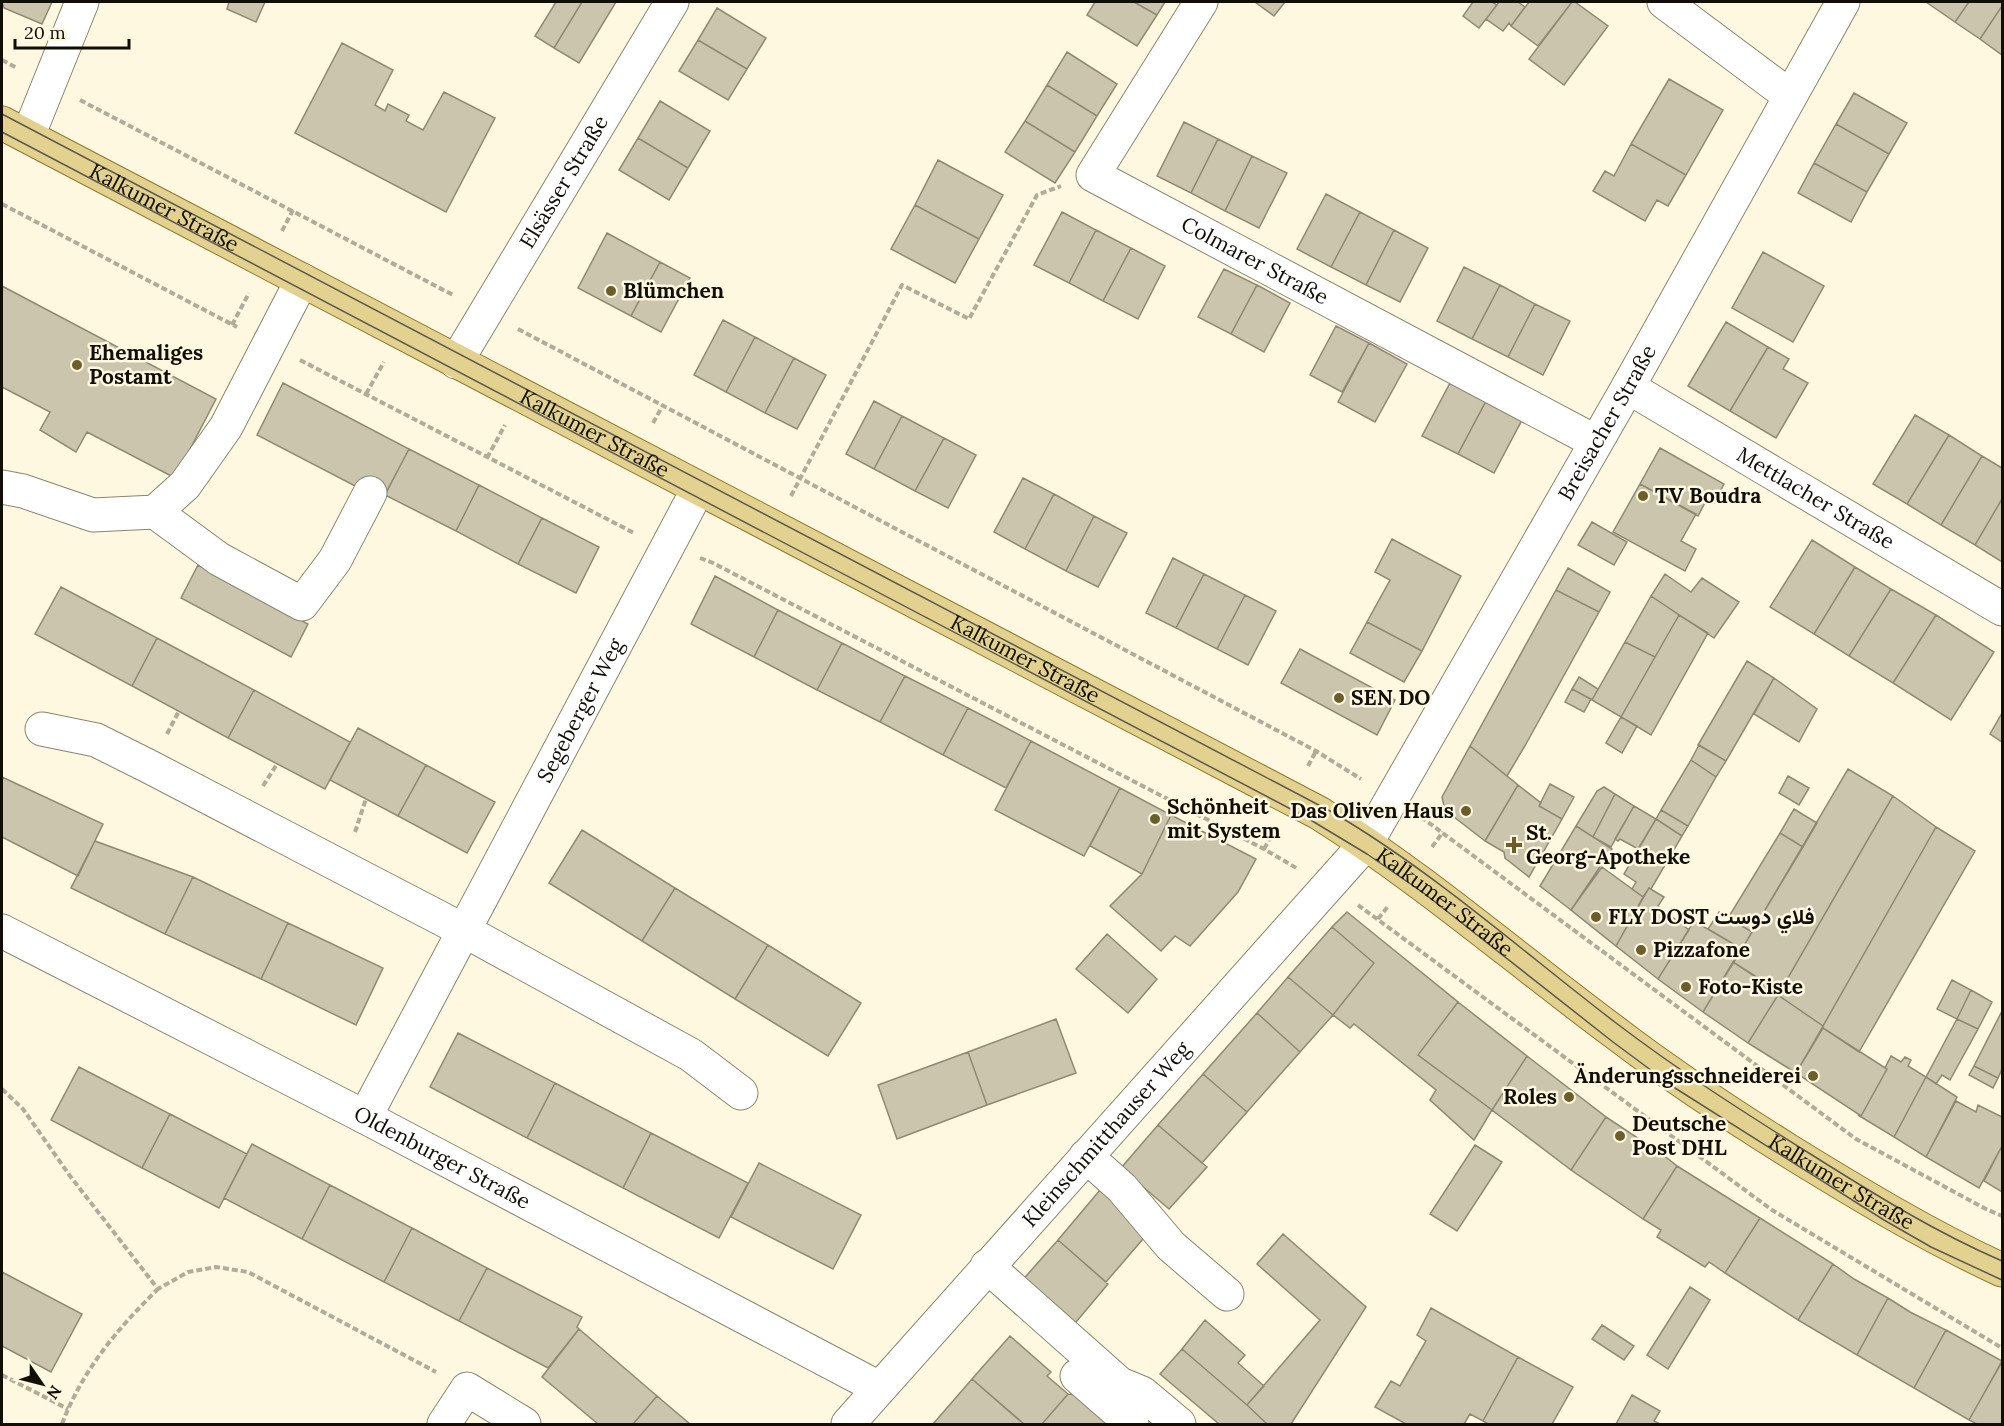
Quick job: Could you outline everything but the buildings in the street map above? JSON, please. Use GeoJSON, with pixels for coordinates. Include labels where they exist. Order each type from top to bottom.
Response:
{"type":"FeatureCollection","features":[{"type":"Feature","properties":{"kind":"main road","name":"Kalkumer Straße"},"geometry":{"type":"LineString","coordinates":[[15,130],[1319,813],[1366,843],[1431,890],[1617,1035],[1701,1095],[1875,1205],[2002,1270]]}},
{"type":"Feature","properties":{"kind":"street"},"geometry":{"type":"LineString","coordinates":[[15,130],[82,2]]}},
{"type":"Feature","properties":{"kind":"street","name":"Elsässer Straße"},"geometry":{"type":"LineString","coordinates":[[456,362],[672,2]]}},
{"type":"Feature","properties":{"kind":"street"},"geometry":{"type":"LineString","coordinates":[[1093,175],[1201,2]]}},
{"type":"Feature","properties":{"kind":"street"},"geometry":{"type":"LineString","coordinates":[[1664,2],[1790,96]]}},
{"type":"Feature","properties":{"kind":"street","name":"Breisacher Straße"},"geometry":{"type":"LineString","coordinates":[[1366,843],[1628,387],[1843,2]]}},
{"type":"Feature","properties":{"kind":"street","name":"Colmarer Straße"},"geometry":{"type":"LineString","coordinates":[[1093,175],[1596,442]]}},
{"type":"Feature","properties":{"kind":"street"},"geometry":{"type":"LineString","coordinates":[[155,512],[185,485],[226,427],[302,280]]}},
{"type":"Feature","properties":{"kind":"street","name":"Mettlacher Straße"},"geometry":{"type":"LineString","coordinates":[[1628,387],[2002,609]]}},
{"type":"Feature","properties":{"kind":"street"},"geometry":{"type":"LineString","coordinates":[[2,486],[93,515],[155,512],[219,559],[302,604],[335,560],[370,494]]}},
{"type":"Feature","properties":{"kind":"street","name":"Segeberger Weg"},"geometry":{"type":"LineString","coordinates":[[364,1117],[465,931],[698,489]]}},
{"type":"Feature","properties":{"kind":"street"},"geometry":{"type":"LineString","coordinates":[[42,729],[96,740],[465,931],[691,1055],[741,1093]]}},
{"type":"Feature","properties":{"kind":"street","name":"Kleinschmitthauser Weg"},"geometry":{"type":"LineString","coordinates":[[848,1425],[1366,843]]}},
{"type":"Feature","properties":{"kind":"street","name":"Oldenburger Straße"},"geometry":{"type":"LineString","coordinates":[[2,931],[364,1117],[879,1388]]}},
{"type":"Feature","properties":{"kind":"street"},"geometry":{"type":"LineString","coordinates":[[1086,1156],[1122,1188],[1171,1246],[1227,1294]]}},
{"type":"Feature","properties":{"kind":"street"},"geometry":{"type":"LineString","coordinates":[[980,1275],[1132,1425]]}},
{"type":"Feature","properties":{"kind":"street"},"geometry":{"type":"LineString","coordinates":[[980,1275],[1120,1384],[1142,1394],[1179,1425]]}},
{"type":"Feature","properties":{"kind":"street"},"geometry":{"type":"LineString","coordinates":[[444,1425],[466,1389],[524,1425]]}},
{"type":"Feature","properties":{"kind":"path"},"geometry":{"type":"LineString","coordinates":[[774,528],[902,285],[969,319],[1037,195],[1093,175]]}},
{"type":"Feature","properties":{"kind":"path"},"geometry":{"type":"LineString","coordinates":[[2,204],[622,529],[724,569],[1264,849],[1378,919],[1772,1210],[2002,1348]]}},
{"type":"Feature","properties":{"kind":"path"},"geometry":{"type":"LineString","coordinates":[[366,394],[372,382]]}},
{"type":"Feature","properties":{"kind":"path"},"geometry":{"type":"LineString","coordinates":[[658,414],[663,405]]}},
{"type":"Feature","properties":{"kind":"path"},"geometry":{"type":"LineString","coordinates":[[487,458],[492,448]]}},
{"type":"Feature","properties":{"kind":"path"},"geometry":{"type":"LineString","coordinates":[[2,1089],[23,1109],[70,1176],[158,1289]]}},
{"type":"Feature","properties":{"kind":"path"},"geometry":{"type":"LineString","coordinates":[[62,1425],[77,1388],[105,1346],[129,1317],[158,1289],[188,1272],[216,1267],[248,1272],[466,1389]]}},
{"type":"Feature","properties":{"kind":"path"},"geometry":{"type":"LineString","coordinates":[[2,1375],[68,1409]]}},
{"type":"Feature","properties":{"kind":"tram line"},"geometry":{"type":"LineString","coordinates":[[2,114],[1332,812],[1370,835],[1442,886],[1616,1023],[1712,1091],[1882,1198],[1953,1238],[2002,1261]]}},
{"type":"Feature","properties":{"kind":"tram line"},"geometry":{"type":"LineString","coordinates":[[2,132],[1304,816],[1367,854],[1425,894],[1675,1088],[1884,1220],[1931,1247],[2002,1280]]}},
{"type":"Feature","properties":{"kind":"place","name":"Blümchen"},"geometry":{"type":"Point","coordinates":[611,291]}},
{"type":"Feature","properties":{"kind":"place","name":"Ehemaliges Postamt"},"geometry":{"type":"Point","coordinates":[77,365]}},
{"type":"Feature","properties":{"kind":"place","name":"TV Boudra"},"geometry":{"type":"Point","coordinates":[1643,496]}},
{"type":"Feature","properties":{"kind":"place","name":"SEN DO"},"geometry":{"type":"Point","coordinates":[1339,698]}},
{"type":"Feature","properties":{"kind":"place","name":"Das Oliven Haus"},"geometry":{"type":"Point","coordinates":[1466,811]}},
{"type":"Feature","properties":{"kind":"place","name":"Schönheit mit System"},"geometry":{"type":"Point","coordinates":[1155,819]}},
{"type":"Feature","properties":{"kind":"place","name":"St. Georg-Apotheke"},"geometry":{"type":"Point","coordinates":[1514,845]}},
{"type":"Feature","properties":{"kind":"place","name":"FLY DOST فلاي دوست"},"geometry":{"type":"Point","coordinates":[1596,917]}},
{"type":"Feature","properties":{"kind":"place","name":"Pizzafone"},"geometry":{"type":"Point","coordinates":[1641,950]}},
{"type":"Feature","properties":{"kind":"place","name":"Foto-Kiste"},"geometry":{"type":"Point","coordinates":[1686,987]}},
{"type":"Feature","properties":{"kind":"place","name":"Änderungsschneiderei"},"geometry":{"type":"Point","coordinates":[1813,1076]}},
{"type":"Feature","properties":{"kind":"place","name":"Roles"},"geometry":{"type":"Point","coordinates":[1569,1097]}},
{"type":"Feature","properties":{"kind":"place","name":"Deutsche Post DHL"},"geometry":{"type":"Point","coordinates":[1620,1136]}}]}
